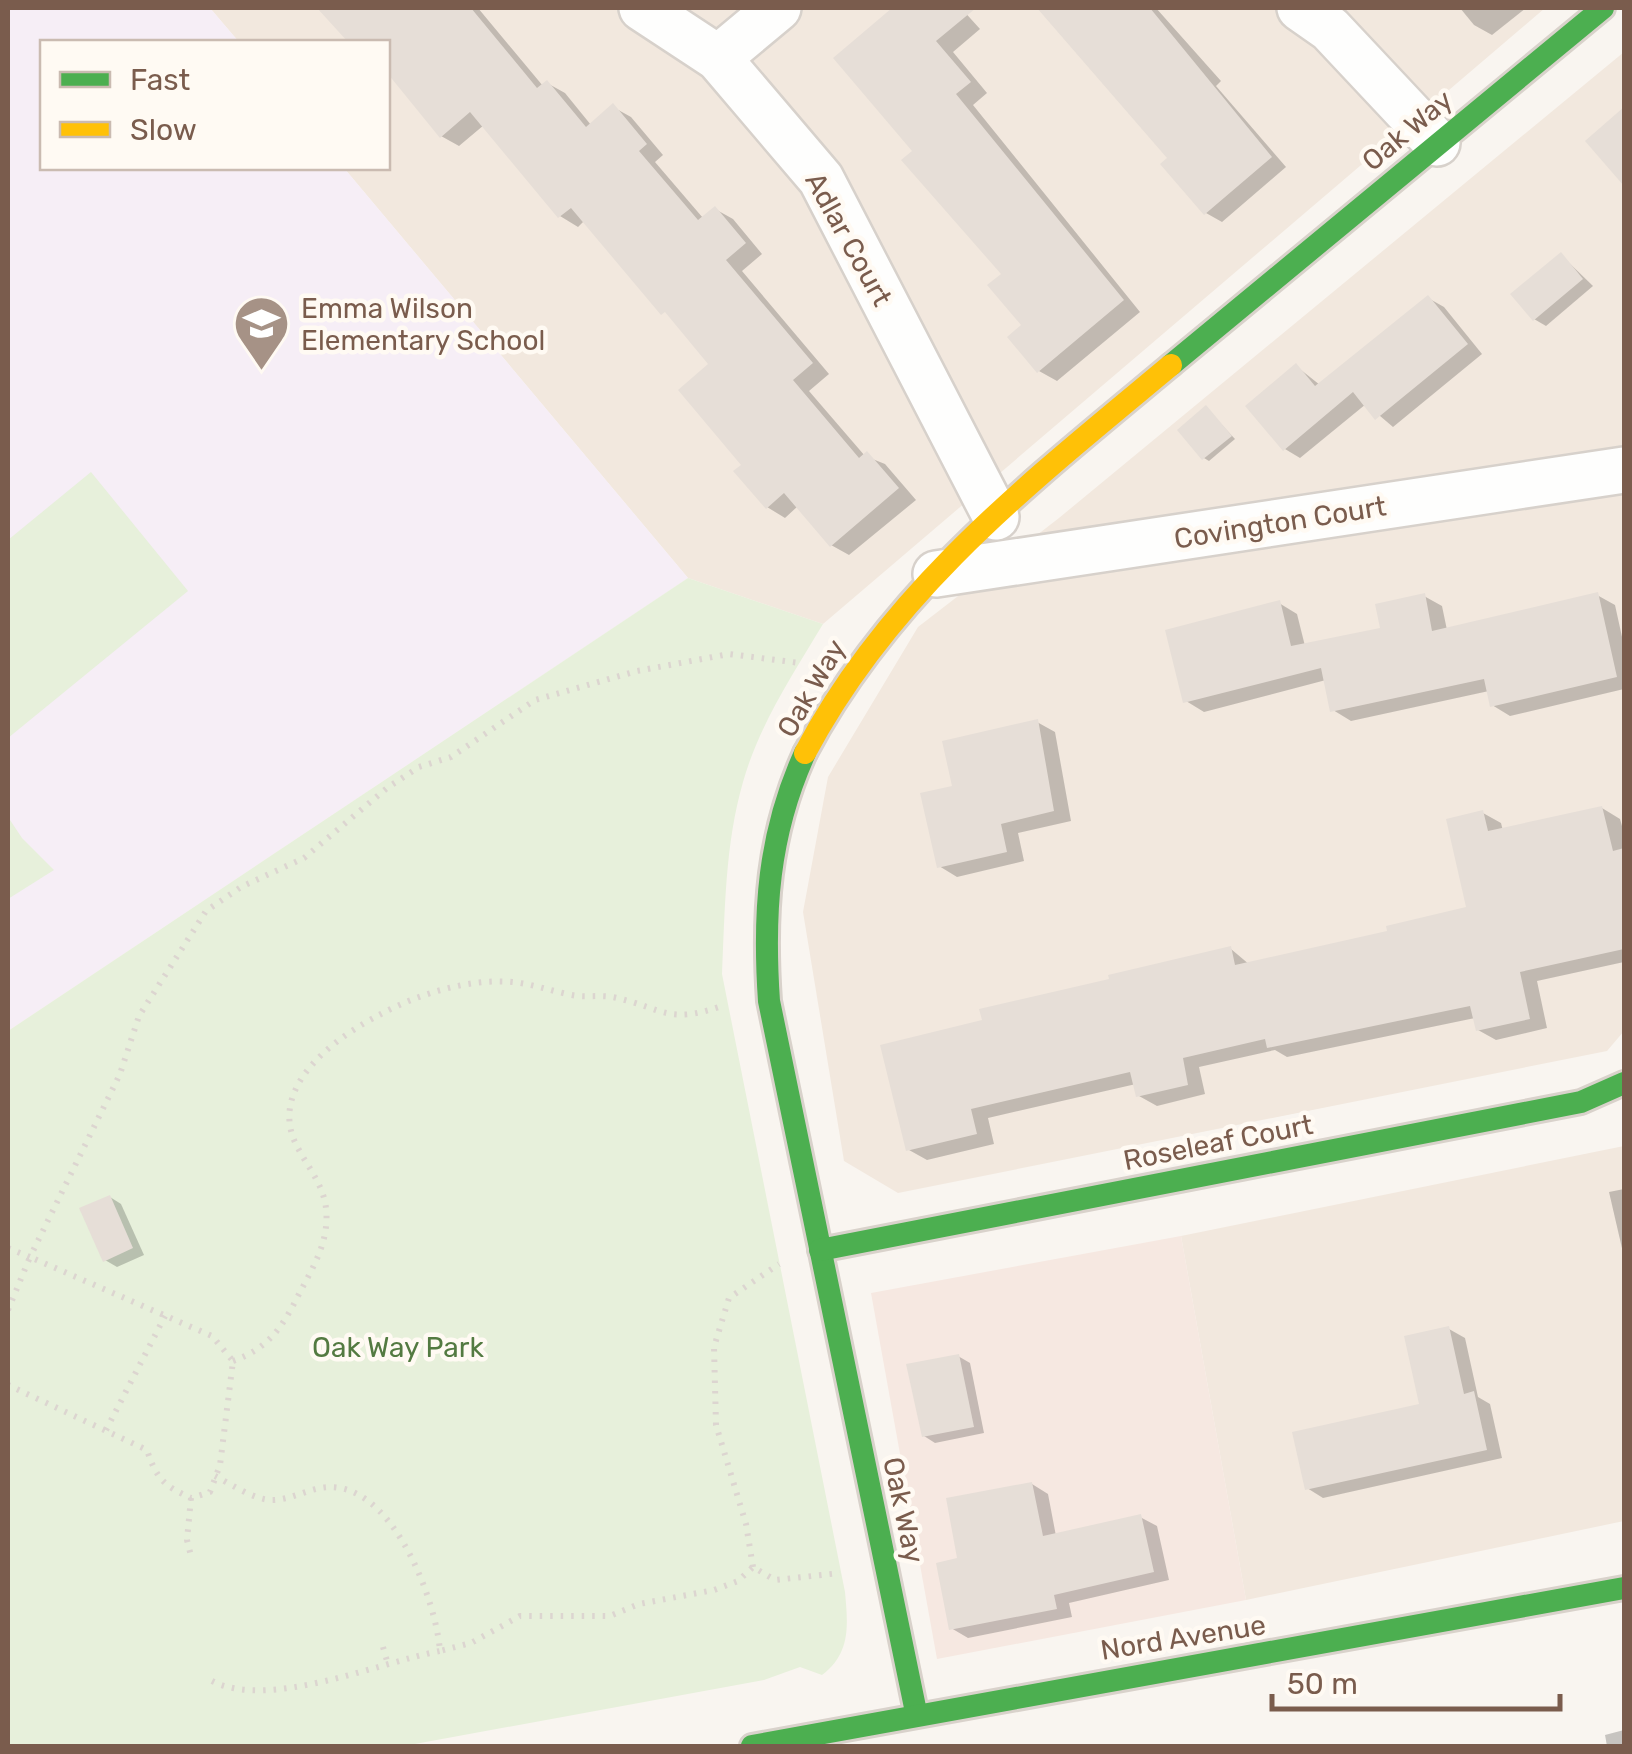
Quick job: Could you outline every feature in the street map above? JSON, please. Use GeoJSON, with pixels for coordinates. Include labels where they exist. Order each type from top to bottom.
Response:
{"type":"FeatureCollection","features":[{"type":"Feature","properties":{"kind":"street","name":"Adlar Court"},"geometry":{"type":"LineString","coordinates":[[642,8],[718,58],[821,180],[996,517]]}},
{"type":"Feature","properties":{"kind":"street"},"geometry":{"type":"LineString","coordinates":[[718,58],[778,8]]}},
{"type":"Feature","properties":{"kind":"street"},"geometry":{"type":"LineString","coordinates":[[1300,8],[1330,30],[1437,143]]}},
{"type":"Feature","properties":{"kind":"street","name":"Oak Way"},"geometry":{"type":"LineString","coordinates":[[916,1712],[769,1002],[764,890],[778,822],[822,720],[874,642],[936,574],[996,517],[1437,143],[1604,8]]}},
{"type":"Feature","properties":{"kind":"street","name":"Covington Court"},"geometry":{"type":"LineString","coordinates":[[936,574],[1624,470]]}},
{"type":"Feature","properties":{"kind":"street","name":"Roseleaf Court"},"geometry":{"type":"LineString","coordinates":[[820,1250],[1581,1102],[1624,1083]]}},
{"type":"Feature","properties":{"kind":"street","name":"Nord Avenue"},"geometry":{"type":"LineString","coordinates":[[752,1746],[916,1712],[1390,1633],[1624,1588]]}},
{"type":"Feature","properties":{"kind":"path"},"geometry":{"type":"LineString","coordinates":[[8,1310],[120,1074],[138,1016],[206,911],[241,887],[304,858],[386,788],[420,768],[451,757],[495,723],[535,700],[637,670],[729,654],[800,663]]}},
{"type":"Feature","properties":{"kind":"path"},"geometry":{"type":"LineString","coordinates":[[232,1361],[267,1344],[282,1328],[323,1248],[323,1192],[294,1139],[288,1118],[298,1086],[315,1061],[341,1037],[414,1000],[492,981],[541,986],[576,996],[614,997],[667,1016],[691,1016],[719,1006]]}},
{"type":"Feature","properties":{"kind":"path"},"geometry":{"type":"LineString","coordinates":[[8,1248],[212,1336],[227,1349],[232,1361],[210,1492],[191,1498],[156,1479],[147,1450],[8,1384]]}},
{"type":"Feature","properties":{"kind":"path"},"geometry":{"type":"LineString","coordinates":[[753,1568],[746,1524],[716,1425],[714,1347],[729,1298],[780,1263]]}},
{"type":"Feature","properties":{"kind":"path"},"geometry":{"type":"LineString","coordinates":[[106,1430],[165,1316]]}},
{"type":"Feature","properties":{"kind":"path"},"geometry":{"type":"LineString","coordinates":[[215,1476],[265,1500],[339,1488],[372,1504],[423,1580],[437,1619],[440,1651]]}},
{"type":"Feature","properties":{"kind":"path"},"geometry":{"type":"LineString","coordinates":[[191,1498],[187,1540],[192,1560]]}},
{"type":"Feature","properties":{"kind":"path"},"geometry":{"type":"LineString","coordinates":[[753,1568],[775,1580],[847,1572]]}},
{"type":"Feature","properties":{"kind":"path"},"geometry":{"type":"LineString","coordinates":[[212,1682],[230,1690],[262,1692],[310,1684],[387,1661],[471,1643],[520,1616],[610,1616],[638,1604],[714,1590],[738,1581],[753,1568]]}},
{"type":"Feature","properties":{"kind":"path"},"geometry":{"type":"LineString","coordinates":[[383,1648],[387,1661]]}},
{"type":"Feature","properties":{"kind":"shaded area","name":"Emma Wilson Elementary School"},"geometry":{"type":"Polygon","coordinates":[[[8,8],[210,8],[237,40],[40,40],[40,170],[346,170],[688,578],[8,1031],[8,8]]]}},
{"type":"Feature","properties":{"kind":"shaded area"},"geometry":{"type":"Polygon","coordinates":[[[210,8],[1545,8],[823,624],[688,578],[346,170],[390,170],[390,40],[237,40],[210,8]]]}},
{"type":"Feature","properties":{"kind":"shaded area"},"geometry":{"type":"Polygon","coordinates":[[[1624,52],[1624,1031],[1607,1051],[898,1193],[844,1161],[803,912],[828,777],[918,627],[1059,518],[1624,52]]]}},
{"type":"Feature","properties":{"kind":"shaded area"},"geometry":{"type":"Polygon","coordinates":[[[1624,1146],[1624,1521],[1246,1600],[1181,1236],[1624,1146]]]}},
{"type":"Feature","properties":{"kind":"shaded area"},"geometry":{"type":"Polygon","coordinates":[[[1181,1236],[1246,1600],[937,1659],[871,1293],[1181,1236]]]}},
{"type":"Feature","properties":{"kind":"green space"},"geometry":{"type":"Polygon","coordinates":[[[91,472],[188,591],[8,738],[8,540],[91,472]]]}},
{"type":"Feature","properties":{"kind":"green space","name":"Oak Way Park"},"geometry":{"type":"Polygon","coordinates":[[[688,578],[823,624],[767,720],[743,782],[729,853],[722,974],[845,1592],[846,1638],[838,1657],[822,1675],[800,1667],[764,1680],[404,1746],[8,1746],[8,1031],[688,578]]]}},
{"type":"Feature","properties":{"kind":"green space"},"geometry":{"type":"Polygon","coordinates":[[[8,817],[22,838],[54,870],[8,899],[8,817]]]}},
{"type":"Feature","properties":{"kind":"building"},"geometry":{"type":"Polygon","coordinates":[[[317,8],[471,8],[537,88],[547,80],[586,127],[613,103],[647,144],[639,151],[698,220],[715,206],[746,243],[726,260],[813,363],[793,380],[859,458],[867,451],[899,488],[830,547],[784,493],[766,509],[733,471],[741,465],[678,390],[708,364],[665,312],[661,315],[571,208],[558,218],[470,112],[440,138],[390,76],[390,40],[346,40],[317,8]]]}},
{"type":"Feature","properties":{"kind":"building"},"geometry":{"type":"Polygon","coordinates":[[[892,8],[976,8],[936,41],[971,82],[956,94],[1124,300],[1037,373],[1007,337],[1021,325],[987,285],[1001,274],[901,160],[912,151],[833,58],[892,8]]]}},
{"type":"Feature","properties":{"kind":"building"},"geometry":{"type":"Polygon","coordinates":[[[1037,8],[1150,8],[1272,157],[1204,215],[1160,164],[1167,158],[1037,8]]]}},
{"type":"Feature","properties":{"kind":"building"},"geometry":{"type":"Polygon","coordinates":[[[1624,107],[1624,186],[1585,141],[1624,107]]]}},
{"type":"Feature","properties":{"kind":"building"},"geometry":{"type":"Polygon","coordinates":[[[1561,252],[1583,279],[1533,321],[1510,294],[1561,252]]]}},
{"type":"Feature","properties":{"kind":"building"},"geometry":{"type":"Polygon","coordinates":[[[1428,295],[1468,344],[1375,420],[1353,392],[1283,451],[1245,406],[1296,363],[1315,386],[1428,295]]]}},
{"type":"Feature","properties":{"kind":"building"},"geometry":{"type":"Polygon","coordinates":[[[1206,405],[1232,436],[1202,460],[1177,430],[1206,405]]]}},
{"type":"Feature","properties":{"kind":"building"},"geometry":{"type":"Polygon","coordinates":[[[1598,592],[1617,677],[1490,707],[1484,679],[1330,712],[1321,668],[1183,703],[1165,630],[1280,600],[1291,646],[1380,628],[1375,604],[1425,593],[1432,631],[1598,592]]]}},
{"type":"Feature","properties":{"kind":"building"},"geometry":{"type":"Polygon","coordinates":[[[1038,719],[1054,811],[1001,824],[1007,852],[937,868],[920,793],[952,786],[942,741],[1038,719]]]}},
{"type":"Feature","properties":{"kind":"building"},"geometry":{"type":"Polygon","coordinates":[[[1602,806],[1613,851],[1624,848],[1624,949],[1520,972],[1530,1019],[1476,1031],[1470,1006],[1267,1048],[1265,1039],[1183,1058],[1188,1085],[1136,1097],[1130,1072],[971,1109],[977,1134],[906,1151],[880,1045],[982,1020],[979,1009],[1231,946],[1235,965],[1387,931],[1386,926],[1466,907],[1446,819],[1483,810],[1488,831],[1602,806]]]}},
{"type":"Feature","properties":{"kind":"building"},"geometry":{"type":"Polygon","coordinates":[[[110,1195],[133,1248],[103,1262],[79,1208],[110,1195]]]}},
{"type":"Feature","properties":{"kind":"building"},"geometry":{"type":"Polygon","coordinates":[[[1449,1326],[1464,1394],[1474,1391],[1487,1450],[1305,1490],[1292,1432],[1419,1404],[1404,1336],[1449,1326]]]}},
{"type":"Feature","properties":{"kind":"building"},"geometry":{"type":"Polygon","coordinates":[[[959,1354],[974,1427],[922,1437],[906,1364],[959,1354]]]}},
{"type":"Feature","properties":{"kind":"building"},"geometry":{"type":"Polygon","coordinates":[[[1032,1482],[1043,1536],[1141,1514],[1154,1572],[1054,1595],[1057,1609],[949,1630],[936,1563],[957,1558],[946,1498],[1032,1482]]]}},
{"type":"Feature","properties":{"kind":"traffic: fast"},"geometry":{"type":"LineString","coordinates":[[1171,365],[1603,8]]}},
{"type":"Feature","properties":{"kind":"traffic: fast"},"geometry":{"type":"LineString","coordinates":[[805,753],[783,814],[771,874],[767,937],[769,1001],[916,1712]]}},
{"type":"Feature","properties":{"kind":"traffic: fast"},"geometry":{"type":"LineString","coordinates":[[820,1250],[1581,1102],[1624,1083]]}},
{"type":"Feature","properties":{"kind":"traffic: fast"},"geometry":{"type":"LineString","coordinates":[[752,1746],[1624,1588]]}},
{"type":"Feature","properties":{"kind":"traffic: slow"},"geometry":{"type":"LineString","coordinates":[[805,753],[839,695],[922,589],[1017,496],[1171,365]]}},
{"type":"Feature","properties":{"kind":"place","name":"Emma Wilson Elementary School"},"geometry":{"type":"Point","coordinates":[262,373]}}]}
